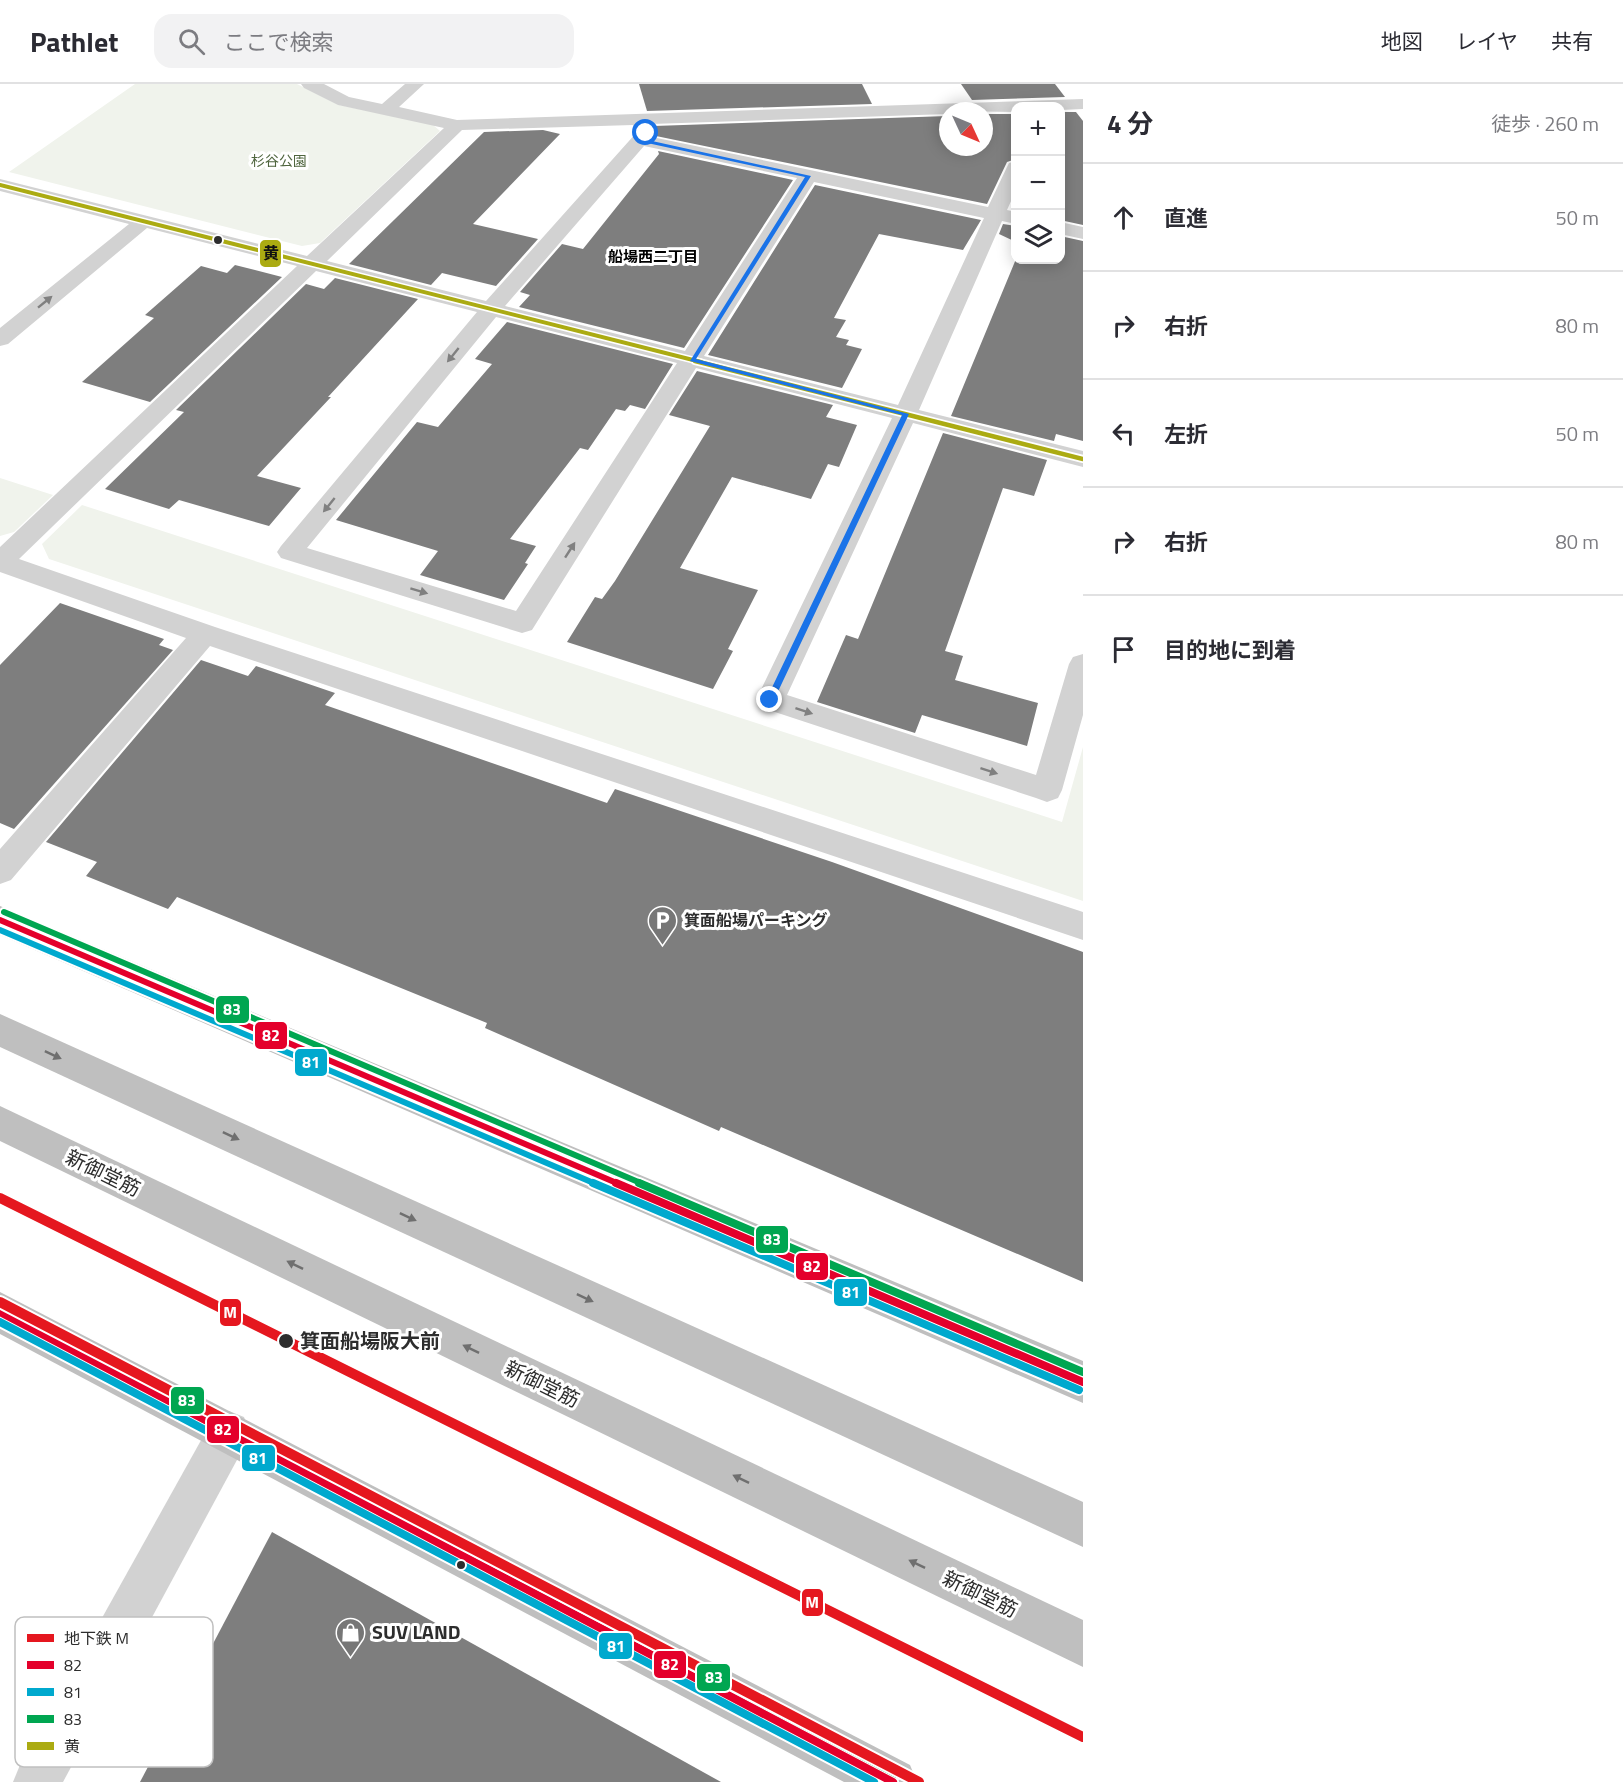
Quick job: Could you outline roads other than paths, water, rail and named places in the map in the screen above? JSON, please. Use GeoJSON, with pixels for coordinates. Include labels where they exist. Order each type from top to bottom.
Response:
{"type":"FeatureCollection","features":[{"type":"Feature","properties":{"kind":"highway"},"geometry":{"type":"LineString","coordinates":[[0,920],[1083,1382]]}},
{"type":"Feature","properties":{"kind":"highway"},"geometry":{"type":"LineString","coordinates":[[0,1030],[1083,1525]]}},
{"type":"Feature","properties":{"kind":"highway","name":"新御堂筋"},"geometry":{"type":"LineString","coordinates":[[0,1123],[1083,1644]]}},
{"type":"Feature","properties":{"kind":"highway"},"geometry":{"type":"LineString","coordinates":[[0,1312],[892,1782]]}},
{"type":"Feature","properties":{"kind":"street"},"geometry":{"type":"LineString","coordinates":[[310,84],[344,101],[457,125],[1011,107]]}},
{"type":"Feature","properties":{"kind":"street"},"geometry":{"type":"LineString","coordinates":[[386,110],[415,84]]}},
{"type":"Feature","properties":{"kind":"street"},"geometry":{"type":"LineString","coordinates":[[1065,105],[1083,104]]}},
{"type":"Feature","properties":{"kind":"street"},"geometry":{"type":"LineString","coordinates":[[640,118],[646,133],[490,310],[290,552],[522,623],[808,176]]}},
{"type":"Feature","properties":{"kind":"street"},"geometry":{"type":"LineString","coordinates":[[457,125],[0,562],[205,634],[1083,926]]}},
{"type":"Feature","properties":{"kind":"street"},"geometry":{"type":"LineString","coordinates":[[640,140],[1011,218]]}},
{"type":"Feature","properties":{"kind":"street"},"geometry":{"type":"LineString","coordinates":[[1011,178],[906,414],[770,700],[1047,790],[1083,664]]}},
{"type":"Feature","properties":{"kind":"street"},"geometry":{"type":"LineString","coordinates":[[0,185],[1083,459]]}},
{"type":"Feature","properties":{"kind":"street"},"geometry":{"type":"LineString","coordinates":[[0,339],[144,221]]}},
{"type":"Feature","properties":{"kind":"street"},"geometry":{"type":"LineString","coordinates":[[1065,229],[1083,233]]}},
{"type":"Feature","properties":{"kind":"street"},"geometry":{"type":"LineString","coordinates":[[0,872],[205,634]]}},
{"type":"Feature","properties":{"kind":"street"},"geometry":{"type":"LineString","coordinates":[[128,1617],[229,1432]]}},
{"type":"Feature","properties":{"kind":"street"},"geometry":{"type":"LineString","coordinates":[[37,1782],[45,1767]]}},
{"type":"Feature","properties":{"kind":"metro line","name":"M"},"geometry":{"type":"LineString","coordinates":[[0,1198],[1083,1737]]}},
{"type":"Feature","properties":{"kind":"metro line","name":"M"},"geometry":{"type":"LineString","coordinates":[[0,1302],[919,1782]]}},
{"type":"Feature","properties":{"kind":"place","name":"箕面船場パーキング"},"geometry":{"type":"Point","coordinates":[663,946]}},
{"type":"Feature","properties":{"kind":"place","name":"箕面船場阪大前"},"geometry":{"type":"Point","coordinates":[286,1341]}},
{"type":"Feature","properties":{"kind":"place","name":"SUV LAND"},"geometry":{"type":"Point","coordinates":[351,1658]}},
{"type":"Feature","properties":{"kind":"district","name":"船場西二丁目"},"geometry":{"type":"Point","coordinates":[653,257]}},
{"type":"Feature","properties":{"kind":"park label","name":"杉谷公園"},"geometry":{"type":"Point","coordinates":[279,161]}}]}
